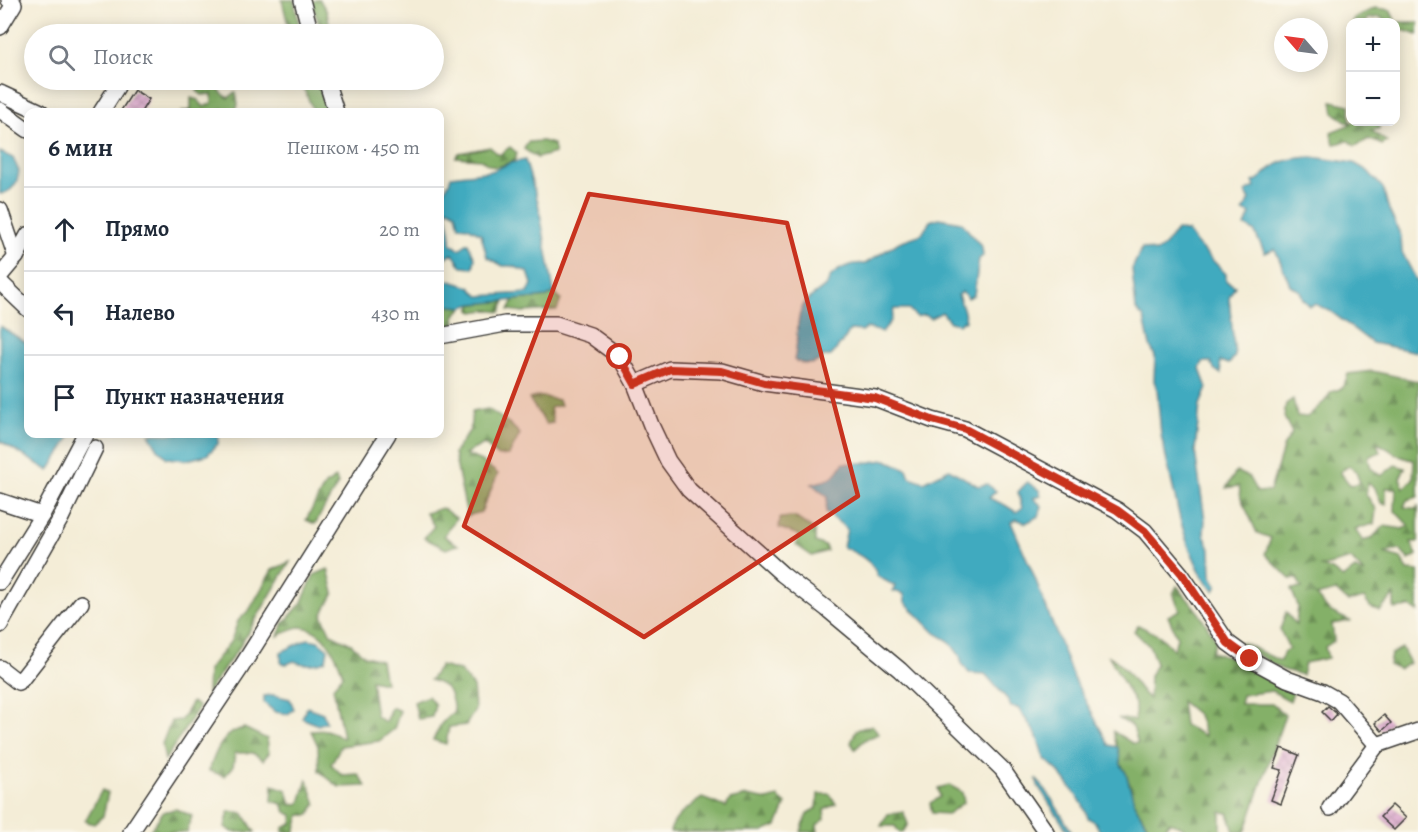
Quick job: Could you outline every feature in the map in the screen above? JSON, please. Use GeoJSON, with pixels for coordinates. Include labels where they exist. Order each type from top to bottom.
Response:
{"type":"FeatureCollection","features":[{"type":"Feature","properties":{"kind":"street"},"geometry":{"type":"LineString","coordinates":[[0,27],[14,4],[9,0]]}},
{"type":"Feature","properties":{"kind":"street"},"geometry":{"type":"LineString","coordinates":[[302,0],[308,24]]}},
{"type":"Feature","properties":{"kind":"street"},"geometry":{"type":"LineString","coordinates":[[104,108],[115,90]]}},
{"type":"Feature","properties":{"kind":"street"},"geometry":{"type":"LineString","coordinates":[[331,90],[335,108]]}},
{"type":"Feature","properties":{"kind":"street"},"geometry":{"type":"LineString","coordinates":[[0,93],[32,108]]}},
{"type":"Feature","properties":{"kind":"street"},"geometry":{"type":"LineString","coordinates":[[0,110],[24,127]]}},
{"type":"Feature","properties":{"kind":"street"},"geometry":{"type":"LineString","coordinates":[[0,210],[16,257]]}},
{"type":"Feature","properties":{"kind":"street"},"geometry":{"type":"LineString","coordinates":[[0,276],[16,257],[24,242]]}},
{"type":"Feature","properties":{"kind":"street"},"geometry":{"type":"LineString","coordinates":[[0,282],[24,305]]}},
{"type":"Feature","properties":{"kind":"street"},"geometry":{"type":"LineString","coordinates":[[444,335],[505,324],[556,324],[590,335],[620,357],[635,384],[668,461],[689,490],[782,574],[900,670],[1002,769],[1046,832]]}},
{"type":"Feature","properties":{"kind":"street"},"geometry":{"type":"LineString","coordinates":[[635,384],[670,369],[722,371],[764,383],[875,398],[932,420],[965,429],[1117,510],[1145,531],[1182,574],[1228,643],[1250,659],[1287,679],[1323,692],[1339,701],[1377,745]]}},
{"type":"Feature","properties":{"kind":"street"},"geometry":{"type":"LineString","coordinates":[[0,582],[42,515],[83,438]]}},
{"type":"Feature","properties":{"kind":"street"},"geometry":{"type":"LineString","coordinates":[[131,832],[240,669],[385,438]]}},
{"type":"Feature","properties":{"kind":"street"},"geometry":{"type":"LineString","coordinates":[[0,625],[61,518],[95,448]]}},
{"type":"Feature","properties":{"kind":"street"},"geometry":{"type":"LineString","coordinates":[[0,501],[42,515]]}},
{"type":"Feature","properties":{"kind":"street"},"geometry":{"type":"LineString","coordinates":[[0,668],[18,682],[21,680],[81,603]]}},
{"type":"Feature","properties":{"kind":"street"},"geometry":{"type":"LineString","coordinates":[[1330,808],[1377,745],[1418,731]]}},
{"type":"Feature","properties":{"kind":"highlighted area"},"geometry":{"type":"Polygon","coordinates":[[[589,194],[787,223],[858,496],[644,637],[464,526],[589,194]]]}},
{"type":"Feature","properties":{"kind":"green space"},"geometry":{"type":"Polygon","coordinates":[[[282,0],[294,0],[299,24],[288,24],[282,0]]]}},
{"type":"Feature","properties":{"kind":"green space"},"geometry":{"type":"Polygon","coordinates":[[[320,0],[327,12],[329,24],[319,24],[312,3],[320,0]]]}},
{"type":"Feature","properties":{"kind":"green space"},"geometry":{"type":"Polygon","coordinates":[[[1375,8],[1390,10],[1394,18],[1380,17],[1354,18],[1375,8]]]}},
{"type":"Feature","properties":{"kind":"green space"},"geometry":{"type":"Polygon","coordinates":[[[1400,22],[1418,22],[1418,35],[1400,29],[1400,22]]]}},
{"type":"Feature","properties":{"kind":"green space"},"geometry":{"type":"Polygon","coordinates":[[[220,90],[228,98],[236,92],[238,105],[237,108],[191,108],[191,98],[198,100],[204,107],[212,103],[212,94],[202,95],[197,91],[220,90]]]}},
{"type":"Feature","properties":{"kind":"green space"},"geometry":{"type":"Polygon","coordinates":[[[304,90],[321,90],[327,108],[312,108],[304,90]]]}},
{"type":"Feature","properties":{"kind":"green space"},"geometry":{"type":"Polygon","coordinates":[[[1332,101],[1346,104],[1346,121],[1334,113],[1332,101]]]}},
{"type":"Feature","properties":{"kind":"green space"},"geometry":{"type":"Polygon","coordinates":[[[1346,126],[1380,126],[1379,129],[1371,130],[1387,142],[1382,145],[1369,139],[1355,146],[1349,141],[1334,144],[1331,132],[1346,126]]]}},
{"type":"Feature","properties":{"kind":"green space"},"geometry":{"type":"Polygon","coordinates":[[[542,141],[553,144],[555,153],[537,158],[524,149],[528,142],[542,141]]]}},
{"type":"Feature","properties":{"kind":"green space"},"geometry":{"type":"Polygon","coordinates":[[[490,147],[499,155],[510,147],[517,153],[515,160],[494,167],[481,159],[456,157],[459,153],[490,147]]]}},
{"type":"Feature","properties":{"kind":"green space"},"geometry":{"type":"Polygon","coordinates":[[[554,292],[561,300],[557,310],[523,312],[509,310],[514,300],[547,297],[554,292]]]}},
{"type":"Feature","properties":{"kind":"green space"},"geometry":{"type":"Polygon","coordinates":[[[505,301],[501,312],[470,310],[473,304],[505,301]]]}},
{"type":"Feature","properties":{"kind":"green space"},"geometry":{"type":"Polygon","coordinates":[[[444,305],[463,307],[455,315],[456,327],[444,322],[444,305]]]}},
{"type":"Feature","properties":{"kind":"green space"},"geometry":{"type":"Polygon","coordinates":[[[1372,371],[1418,381],[1418,497],[1407,500],[1404,507],[1417,509],[1418,505],[1418,542],[1411,542],[1417,555],[1409,560],[1400,550],[1384,553],[1401,558],[1408,570],[1418,571],[1418,612],[1411,607],[1394,609],[1394,595],[1380,611],[1370,607],[1364,598],[1348,602],[1336,591],[1316,596],[1329,611],[1350,621],[1332,624],[1334,641],[1325,647],[1328,658],[1305,663],[1302,675],[1281,669],[1238,643],[1243,643],[1280,661],[1284,652],[1289,648],[1280,630],[1286,612],[1296,625],[1298,606],[1291,589],[1302,588],[1297,579],[1290,579],[1265,554],[1271,538],[1257,533],[1241,498],[1239,486],[1226,488],[1236,472],[1248,476],[1257,492],[1270,491],[1284,445],[1292,433],[1284,417],[1286,404],[1293,399],[1297,416],[1307,417],[1325,401],[1331,392],[1343,388],[1348,374],[1372,371]],[[1377,443],[1380,452],[1368,457],[1371,468],[1381,476],[1395,465],[1405,468],[1400,478],[1404,488],[1413,480],[1414,460],[1399,456],[1377,443]],[[1349,466],[1340,472],[1350,485],[1360,483],[1356,472],[1349,466]],[[1368,483],[1366,494],[1376,510],[1374,524],[1355,529],[1363,541],[1372,538],[1384,526],[1403,529],[1409,526],[1395,511],[1396,488],[1386,488],[1386,505],[1381,503],[1375,488],[1368,483]],[[1351,559],[1321,567],[1332,570],[1343,578],[1355,569],[1365,574],[1351,559]]]}},
{"type":"Feature","properties":{"kind":"green space"},"geometry":{"type":"Polygon","coordinates":[[[537,396],[558,400],[561,405],[550,408],[553,423],[546,424],[529,399],[537,396]]]}},
{"type":"Feature","properties":{"kind":"green space"},"geometry":{"type":"Polygon","coordinates":[[[488,409],[520,434],[509,455],[498,456],[484,444],[465,454],[481,461],[498,474],[481,512],[467,516],[454,453],[470,430],[472,412],[488,409]]]}},
{"type":"Feature","properties":{"kind":"green space"},"geometry":{"type":"Polygon","coordinates":[[[336,478],[338,484],[315,524],[306,520],[325,485],[336,478]]]}},
{"type":"Feature","properties":{"kind":"green space"},"geometry":{"type":"Polygon","coordinates":[[[442,508],[456,518],[444,536],[458,545],[446,549],[424,538],[434,526],[426,513],[442,508]]]}},
{"type":"Feature","properties":{"kind":"green space"},"geometry":{"type":"Polygon","coordinates":[[[795,517],[815,531],[815,542],[825,546],[827,551],[812,556],[796,545],[799,535],[779,528],[780,518],[795,517]]]}},
{"type":"Feature","properties":{"kind":"green space"},"geometry":{"type":"Polygon","coordinates":[[[290,562],[240,646],[207,693],[208,670],[231,641],[238,621],[250,609],[272,570],[290,562]]]}},
{"type":"Feature","properties":{"kind":"green space"},"geometry":{"type":"Polygon","coordinates":[[[328,569],[334,593],[322,615],[331,634],[351,644],[365,656],[381,660],[385,683],[371,680],[376,716],[385,722],[391,707],[400,711],[394,729],[379,741],[341,746],[331,764],[342,775],[358,774],[366,786],[339,787],[319,771],[318,746],[311,731],[327,730],[343,738],[333,687],[343,675],[333,651],[323,637],[308,629],[298,627],[278,636],[283,624],[301,604],[314,575],[328,569]]]}},
{"type":"Feature","properties":{"kind":"green space"},"geometry":{"type":"Polygon","coordinates":[[[1177,586],[1199,613],[1216,640],[1211,652],[1231,657],[1246,668],[1295,687],[1290,701],[1272,691],[1242,695],[1240,704],[1272,704],[1285,715],[1245,832],[1234,832],[1228,813],[1221,812],[1221,832],[1184,832],[1183,827],[1169,822],[1164,830],[1150,829],[1135,805],[1126,773],[1121,765],[1113,731],[1132,743],[1138,743],[1133,727],[1118,718],[1135,721],[1135,704],[1109,656],[1125,670],[1149,699],[1150,676],[1156,664],[1150,647],[1134,631],[1138,625],[1160,636],[1174,650],[1177,637],[1168,616],[1180,610],[1173,594],[1177,586]],[[1181,701],[1184,725],[1205,736],[1198,715],[1181,701]]]}},
{"type":"Feature","properties":{"kind":"green space"},"geometry":{"type":"Polygon","coordinates":[[[1402,648],[1410,663],[1400,669],[1389,665],[1391,654],[1402,648]]]}},
{"type":"Feature","properties":{"kind":"green space"},"geometry":{"type":"Polygon","coordinates":[[[440,666],[460,671],[473,687],[475,710],[466,725],[449,727],[446,744],[433,740],[441,724],[454,711],[452,699],[446,687],[430,680],[440,666]]]}},
{"type":"Feature","properties":{"kind":"green space"},"geometry":{"type":"Polygon","coordinates":[[[428,696],[435,705],[432,717],[418,719],[414,702],[428,696]]]}},
{"type":"Feature","properties":{"kind":"green space"},"geometry":{"type":"Polygon","coordinates":[[[192,702],[199,707],[165,760],[162,744],[171,721],[181,720],[192,702]]]}},
{"type":"Feature","properties":{"kind":"green space"},"geometry":{"type":"Polygon","coordinates":[[[872,725],[879,734],[866,739],[855,749],[851,743],[856,730],[872,725]]]}},
{"type":"Feature","properties":{"kind":"green space"},"geometry":{"type":"Polygon","coordinates":[[[244,728],[267,739],[269,753],[263,760],[253,753],[235,753],[233,767],[225,776],[209,771],[217,750],[225,738],[244,728]]]}},
{"type":"Feature","properties":{"kind":"green space"},"geometry":{"type":"Polygon","coordinates":[[[307,779],[316,804],[309,815],[300,815],[295,832],[283,832],[283,828],[292,824],[293,816],[286,812],[282,804],[272,801],[273,785],[287,790],[291,805],[300,803],[307,779]]]}},
{"type":"Feature","properties":{"kind":"green space"},"geometry":{"type":"Polygon","coordinates":[[[949,785],[962,792],[964,802],[948,814],[932,813],[930,803],[940,797],[938,788],[949,785]]]}},
{"type":"Feature","properties":{"kind":"green space"},"geometry":{"type":"Polygon","coordinates":[[[102,790],[108,793],[103,816],[94,824],[85,821],[102,790]]]}},
{"type":"Feature","properties":{"kind":"green space"},"geometry":{"type":"Polygon","coordinates":[[[818,794],[830,794],[836,804],[824,810],[825,819],[817,825],[818,832],[801,832],[807,814],[817,808],[818,794]]]}},
{"type":"Feature","properties":{"kind":"green space"},"geometry":{"type":"Polygon","coordinates":[[[747,796],[768,800],[778,797],[786,804],[777,826],[763,832],[670,832],[678,817],[702,798],[726,807],[730,800],[747,796]]]}},
{"type":"Feature","properties":{"kind":"green space"},"geometry":{"type":"Polygon","coordinates":[[[176,809],[192,816],[187,832],[149,832],[163,812],[176,809]]]}},
{"type":"Feature","properties":{"kind":"green space"},"geometry":{"type":"Polygon","coordinates":[[[229,811],[243,813],[255,832],[233,832],[225,827],[229,811]]]}},
{"type":"Feature","properties":{"kind":"green space"},"geometry":{"type":"Polygon","coordinates":[[[903,812],[908,824],[903,832],[899,832],[895,826],[881,826],[888,814],[903,812]]]}},
{"type":"Feature","properties":{"kind":"water"},"geometry":{"type":"Polygon","coordinates":[[[0,152],[13,158],[19,171],[14,186],[0,194],[0,152]]]}},
{"type":"Feature","properties":{"kind":"water"},"geometry":{"type":"Polygon","coordinates":[[[1312,157],[1354,163],[1368,171],[1383,188],[1389,210],[1401,236],[1402,252],[1418,283],[1418,352],[1372,343],[1330,311],[1315,304],[1310,306],[1303,299],[1300,291],[1290,285],[1275,249],[1265,253],[1254,231],[1245,226],[1250,214],[1243,211],[1250,200],[1245,192],[1255,187],[1253,182],[1282,162],[1312,157]]]}},
{"type":"Feature","properties":{"kind":"water"},"geometry":{"type":"Polygon","coordinates":[[[525,160],[538,202],[554,292],[547,297],[463,307],[444,305],[444,279],[470,287],[479,296],[528,293],[532,284],[528,272],[512,266],[503,266],[487,257],[481,234],[468,227],[459,226],[456,213],[447,208],[451,244],[459,249],[468,243],[475,258],[473,268],[462,267],[453,254],[444,258],[444,190],[451,176],[492,171],[510,163],[525,160]]]}},
{"type":"Feature","properties":{"kind":"water"},"geometry":{"type":"Polygon","coordinates":[[[939,218],[961,222],[982,247],[983,256],[979,259],[974,295],[968,298],[962,292],[958,295],[966,321],[959,324],[950,322],[942,312],[931,318],[924,315],[916,317],[909,309],[894,309],[891,321],[882,332],[867,328],[862,331],[850,330],[831,356],[809,364],[794,360],[798,322],[803,305],[827,284],[831,276],[846,266],[865,264],[899,242],[922,234],[930,221],[939,218]]]}},
{"type":"Feature","properties":{"kind":"water"},"geometry":{"type":"Polygon","coordinates":[[[1177,230],[1187,231],[1226,274],[1226,281],[1235,286],[1229,298],[1235,356],[1229,364],[1220,361],[1221,374],[1214,369],[1211,362],[1203,362],[1200,369],[1207,388],[1200,405],[1195,451],[1205,520],[1204,534],[1210,549],[1211,574],[1217,586],[1214,591],[1202,576],[1188,545],[1180,519],[1161,435],[1157,389],[1154,381],[1155,356],[1150,346],[1144,318],[1136,310],[1132,269],[1142,248],[1157,252],[1177,230]]]}},
{"type":"Feature","properties":{"kind":"water"},"geometry":{"type":"Polygon","coordinates":[[[0,326],[24,341],[24,438],[70,438],[49,471],[0,441],[0,326]]]}},
{"type":"Feature","properties":{"kind":"water"},"geometry":{"type":"Polygon","coordinates":[[[151,438],[219,438],[218,444],[207,455],[187,460],[167,458],[151,438]]]}},
{"type":"Feature","properties":{"kind":"water"},"geometry":{"type":"Polygon","coordinates":[[[886,460],[907,469],[910,477],[924,482],[949,469],[978,486],[987,484],[996,491],[989,498],[1016,512],[1022,508],[1018,492],[1027,482],[1039,490],[1041,496],[1033,498],[1042,506],[1039,516],[1026,523],[1016,519],[1011,522],[1073,677],[1109,745],[1118,747],[1121,765],[1126,773],[1135,805],[1151,832],[1100,832],[1095,822],[1088,818],[1082,803],[1059,772],[1044,758],[1036,734],[1018,708],[1011,707],[1008,700],[985,674],[969,673],[949,641],[935,633],[905,602],[904,594],[893,591],[895,586],[877,576],[868,562],[843,547],[847,529],[826,512],[827,497],[812,484],[831,478],[843,463],[886,460]]]}},
{"type":"Feature","properties":{"kind":"water"},"geometry":{"type":"Polygon","coordinates":[[[308,639],[318,641],[328,649],[326,660],[314,664],[294,661],[287,664],[281,663],[281,652],[308,639]]]}},
{"type":"Feature","properties":{"kind":"water"},"geometry":{"type":"Polygon","coordinates":[[[273,695],[290,699],[294,709],[288,714],[275,712],[264,703],[264,696],[273,695]]]}},
{"type":"Feature","properties":{"kind":"water"},"geometry":{"type":"Polygon","coordinates":[[[307,707],[323,713],[326,722],[318,725],[302,718],[307,707]]]}},
{"type":"Feature","properties":{"kind":"water"},"geometry":{"type":"Polygon","coordinates":[[[1036,779],[1046,790],[1072,832],[1068,832],[1038,786],[1036,779]]]}},
{"type":"Feature","properties":{"kind":"building"},"geometry":{"type":"Polygon","coordinates":[[[134,90],[149,99],[143,108],[123,108],[134,90]]]}},
{"type":"Feature","properties":{"kind":"building"},"geometry":{"type":"Polygon","coordinates":[[[1328,706],[1337,714],[1331,721],[1322,712],[1328,706]]]}},
{"type":"Feature","properties":{"kind":"building"},"geometry":{"type":"Polygon","coordinates":[[[1384,715],[1391,723],[1382,731],[1375,723],[1384,715]]]}},
{"type":"Feature","properties":{"kind":"building"},"geometry":{"type":"Polygon","coordinates":[[[1281,748],[1299,755],[1281,804],[1271,800],[1282,770],[1274,768],[1281,748]]]}},
{"type":"Feature","properties":{"kind":"building"},"geometry":{"type":"Polygon","coordinates":[[[1392,805],[1406,818],[1394,830],[1380,817],[1392,805]]]}},
{"type":"Feature","properties":{"kind":"route"},"geometry":{"type":"LineString","coordinates":[[620,357],[635,384],[670,369],[722,371],[764,383],[875,398],[932,420],[965,429],[1117,510],[1145,531],[1182,574],[1228,643],[1250,659]]}}]}
